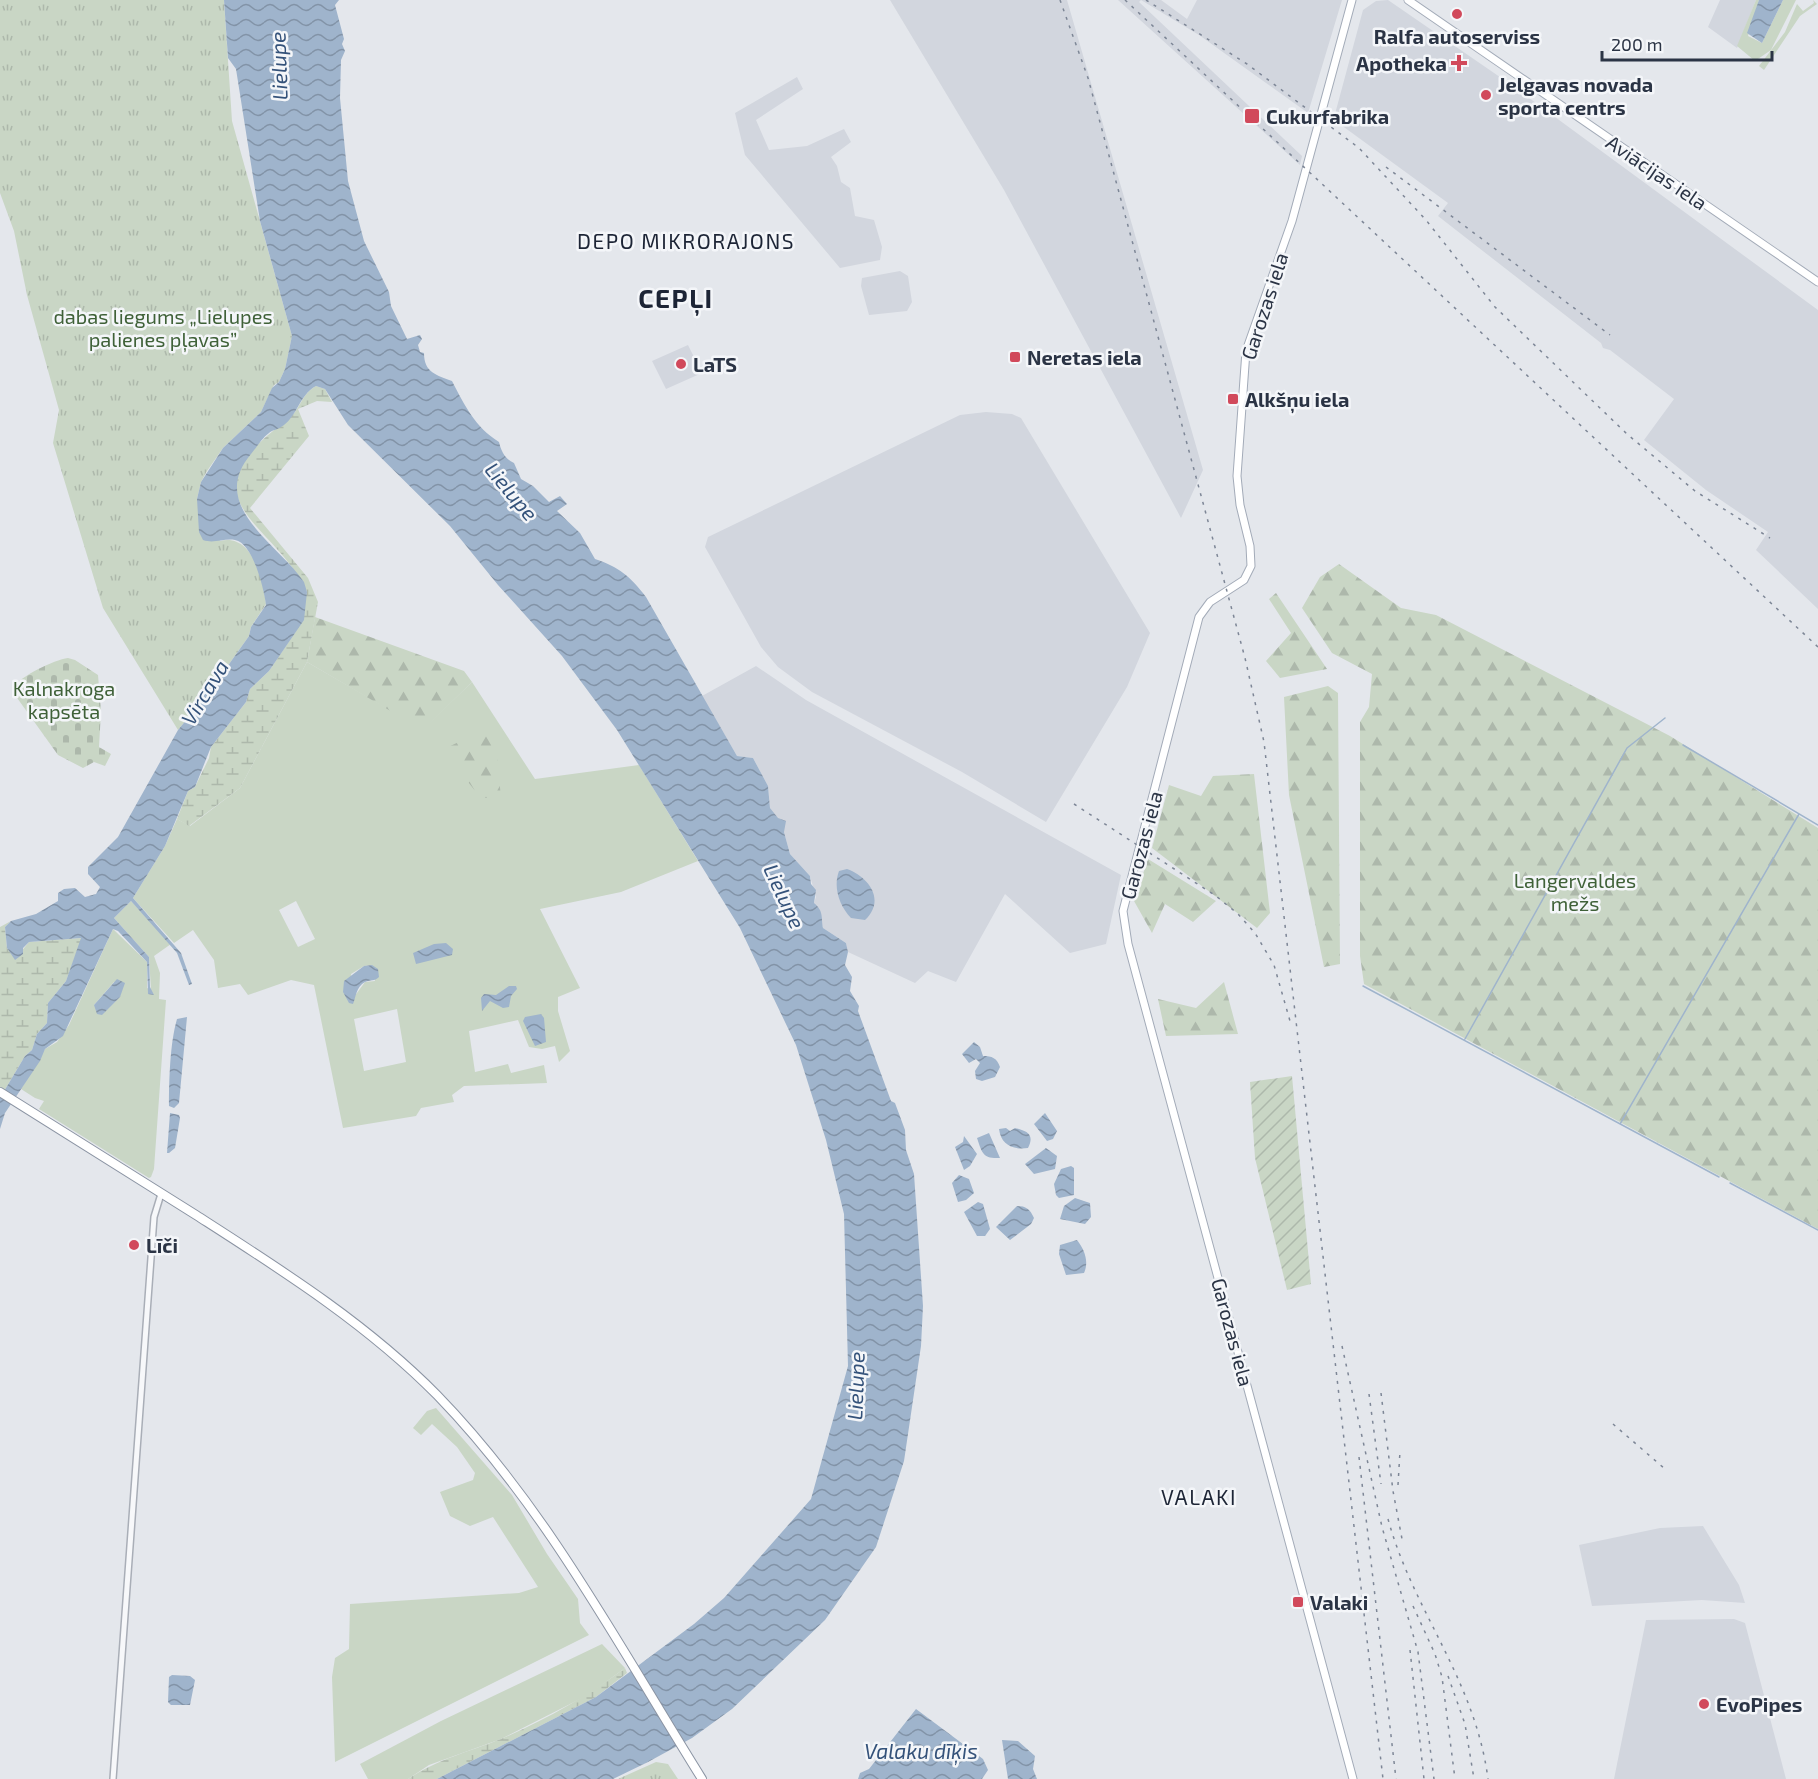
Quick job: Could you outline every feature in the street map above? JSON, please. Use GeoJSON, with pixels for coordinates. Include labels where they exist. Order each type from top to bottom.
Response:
{"type":"FeatureCollection","features":[{"type":"Feature","properties":{"kind":"highway"},"geometry":{"type":"LineString","coordinates":[[0,1092],[326,1302],[386,1348],[430,1388],[471,1431],[519,1492],[610,1630],[702,1779]]}},
{"type":"Feature","properties":{"kind":"main road","name":"Garozas iela"},"geometry":{"type":"LineString","coordinates":[[1352,0],[1282,256],[1257,315],[1246,351],[1236,476],[1250,546],[1251,566],[1244,580],[1210,602],[1199,617],[1123,911],[1128,944],[1353,1779]]}},
{"type":"Feature","properties":{"kind":"main road","name":"Aviācijas iela"},"geometry":{"type":"LineString","coordinates":[[1408,0],[1818,282]]}},
{"type":"Feature","properties":{"kind":"street"},"geometry":{"type":"LineString","coordinates":[[113,1779],[154,1218],[161,1194]]}},
{"type":"Feature","properties":{"kind":"shaded area"},"geometry":{"type":"Polygon","coordinates":[[[890,0],[1067,0],[1203,470],[1181,518],[1004,190],[890,0]]]}},
{"type":"Feature","properties":{"kind":"shaded area"},"geometry":{"type":"Polygon","coordinates":[[[1118,0],[1141,0],[1139,2],[1302,156],[1300,165],[1118,0]]]}},
{"type":"Feature","properties":{"kind":"shaded area"},"geometry":{"type":"Polygon","coordinates":[[[1141,0],[1161,0],[1187,19],[1197,0],[1342,0],[1308,113],[1199,35],[1141,0]]]}},
{"type":"Feature","properties":{"kind":"shaded area"},"geometry":{"type":"Polygon","coordinates":[[[1388,0],[1510,84],[1818,310],[1818,609],[1756,550],[1768,532],[1706,490],[1644,440],[1674,399],[1610,350],[1603,348],[1601,343],[1438,216],[1448,203],[1337,122],[1335,114],[1363,10],[1376,1],[1388,0]]]}},
{"type":"Feature","properties":{"kind":"shaded area"},"geometry":{"type":"Polygon","coordinates":[[[1720,0],[1756,0],[1737,48],[1708,27],[1720,0]]]}},
{"type":"Feature","properties":{"kind":"shaded area"},"geometry":{"type":"Polygon","coordinates":[[[797,77],[803,89],[756,120],[769,150],[807,146],[844,129],[851,142],[831,157],[837,166],[841,182],[850,188],[855,216],[874,220],[882,247],[880,260],[840,268],[745,155],[735,113],[797,77]]]}},
{"type":"Feature","properties":{"kind":"shaded area"},"geometry":{"type":"Polygon","coordinates":[[[900,271],[908,276],[912,302],[907,311],[869,315],[861,286],[862,278],[900,271]]]}},
{"type":"Feature","properties":{"kind":"shaded area"},"geometry":{"type":"Polygon","coordinates":[[[688,345],[702,373],[666,389],[652,361],[688,345]]]}},
{"type":"Feature","properties":{"kind":"shaded area"},"geometry":{"type":"Polygon","coordinates":[[[986,412],[1012,414],[1021,418],[1150,633],[1127,687],[1046,822],[962,772],[812,692],[778,667],[761,647],[705,547],[708,537],[960,415],[986,412]]]}},
{"type":"Feature","properties":{"kind":"shaded area"},"geometry":{"type":"Polygon","coordinates":[[[756,666],[806,700],[1121,875],[1106,944],[1070,953],[1005,894],[956,982],[928,971],[915,983],[848,952],[846,943],[823,928],[814,903],[816,897],[810,876],[790,854],[784,832],[770,808],[768,786],[753,758],[737,756],[702,696],[756,666]]]}},
{"type":"Feature","properties":{"kind":"shaded area"},"geometry":{"type":"Polygon","coordinates":[[[1703,1526],[1739,1585],[1745,1603],[1702,1600],[1592,1606],[1579,1545],[1660,1528],[1703,1526]]]}},
{"type":"Feature","properties":{"kind":"shaded area"},"geometry":{"type":"Polygon","coordinates":[[[1734,1619],[1745,1623],[1786,1779],[1614,1779],[1646,1620],[1734,1619]]]}},
{"type":"Feature","properties":{"kind":"green space","name":"dabas liegums „Lielupes palienes pļavas”"},"geometry":{"type":"Polygon","coordinates":[[[0,0],[224,0],[232,121],[292,336],[285,369],[279,382],[274,385],[261,412],[223,448],[201,482],[197,499],[220,541],[231,540],[241,544],[254,560],[259,571],[266,604],[251,627],[249,636],[227,667],[209,684],[196,708],[178,730],[103,608],[53,443],[59,410],[27,295],[14,231],[0,193],[0,0]]]}},
{"type":"Feature","properties":{"kind":"green space"},"geometry":{"type":"Polygon","coordinates":[[[1756,0],[1759,0],[1748,36],[1762,43],[1783,0],[1796,0],[1771,50],[1755,61],[1737,46],[1756,0]]]}},
{"type":"Feature","properties":{"kind":"green space"},"geometry":{"type":"Polygon","coordinates":[[[1813,0],[1817,4],[1800,16],[1764,70],[1759,66],[1785,32],[1797,4],[1803,11],[1814,3],[1813,0]]]}},
{"type":"Feature","properties":{"kind":"green space"},"geometry":{"type":"Polygon","coordinates":[[[316,386],[325,389],[332,402],[317,401],[298,409],[309,436],[250,508],[308,578],[318,602],[307,662],[240,788],[189,826],[177,819],[188,791],[195,787],[209,758],[211,747],[246,702],[250,689],[269,671],[296,631],[307,592],[292,567],[243,509],[236,491],[239,471],[255,448],[295,412],[307,393],[316,386]]]}},
{"type":"Feature","properties":{"kind":"green space","name":"Langervaldes mežs"},"geometry":{"type":"Polygon","coordinates":[[[1339,564],[1401,608],[1436,615],[1670,736],[1818,828],[1818,1229],[1364,984],[1360,956],[1360,722],[1369,707],[1372,674],[1332,653],[1302,608],[1320,577],[1339,564]]]}},
{"type":"Feature","properties":{"kind":"green space"},"geometry":{"type":"Polygon","coordinates":[[[1276,593],[1327,669],[1280,678],[1266,661],[1291,633],[1269,599],[1276,593]]]}},
{"type":"Feature","properties":{"kind":"green space"},"geometry":{"type":"Polygon","coordinates":[[[315,617],[464,671],[472,682],[423,730],[307,662],[315,617]]]}},
{"type":"Feature","properties":{"kind":"green space","name":"Kalnakroga kapsēta"},"geometry":{"type":"Polygon","coordinates":[[[68,658],[98,675],[101,711],[99,747],[111,754],[105,766],[94,762],[83,768],[58,755],[15,695],[13,688],[17,683],[46,665],[68,658]]]}},
{"type":"Feature","properties":{"kind":"green space"},"geometry":{"type":"Polygon","coordinates":[[[307,662],[423,729],[472,682],[535,779],[639,765],[698,861],[621,892],[540,909],[580,988],[558,997],[558,1011],[570,1051],[559,1062],[555,1046],[542,1049],[529,1047],[518,1020],[469,1031],[475,1072],[508,1064],[511,1073],[544,1065],[547,1083],[464,1086],[452,1095],[454,1102],[421,1108],[416,1116],[343,1128],[314,985],[291,980],[248,995],[240,984],[218,988],[214,960],[193,930],[174,943],[133,898],[165,846],[177,819],[190,826],[240,788],[307,662]],[[296,901],[279,910],[298,947],[315,939],[296,901]],[[372,965],[364,966],[351,974],[354,997],[365,982],[375,981],[372,965]],[[397,1009],[354,1019],[364,1071],[406,1062],[397,1009]]]}},
{"type":"Feature","properties":{"kind":"green space"},"geometry":{"type":"Polygon","coordinates":[[[1328,686],[1338,693],[1340,964],[1324,967],[1289,795],[1284,697],[1328,686]]]}},
{"type":"Feature","properties":{"kind":"green space"},"geometry":{"type":"Polygon","coordinates":[[[494,725],[501,798],[481,798],[442,750],[494,725]]]}},
{"type":"Feature","properties":{"kind":"green space"},"geometry":{"type":"Polygon","coordinates":[[[1254,774],[1270,913],[1257,928],[1152,848],[1169,785],[1201,796],[1213,776],[1254,774]]]}},
{"type":"Feature","properties":{"kind":"green space"},"geometry":{"type":"Polygon","coordinates":[[[1148,859],[1216,901],[1193,922],[1165,904],[1152,933],[1134,901],[1148,859]]]}},
{"type":"Feature","properties":{"kind":"green space"},"geometry":{"type":"Polygon","coordinates":[[[131,901],[171,944],[154,956],[160,973],[159,999],[166,1000],[154,1169],[149,1178],[39,1109],[44,1101],[21,1089],[45,1049],[57,1042],[69,1025],[113,929],[147,962],[147,988],[151,990],[149,957],[114,918],[131,901]],[[114,982],[94,1005],[102,1014],[120,997],[114,982]]]}},
{"type":"Feature","properties":{"kind":"green space"},"geometry":{"type":"Polygon","coordinates":[[[11,921],[5,927],[7,948],[15,959],[29,942],[82,938],[66,981],[48,1003],[47,1023],[37,1034],[32,1050],[25,1056],[0,1098],[0,927],[11,921]]]}},
{"type":"Feature","properties":{"kind":"green space"},"geometry":{"type":"Polygon","coordinates":[[[1224,982],[1238,1034],[1166,1036],[1158,999],[1196,1008],[1224,982]]]}},
{"type":"Feature","properties":{"kind":"green space"},"geometry":{"type":"Polygon","coordinates":[[[1292,1076],[1311,1284],[1287,1290],[1255,1158],[1250,1082],[1292,1076]]]}},
{"type":"Feature","properties":{"kind":"green space"},"geometry":{"type":"Polygon","coordinates":[[[436,1408],[512,1495],[547,1554],[578,1599],[580,1623],[589,1635],[335,1762],[332,1677],[335,1658],[349,1649],[350,1604],[519,1593],[538,1587],[493,1517],[470,1526],[450,1516],[440,1492],[473,1480],[475,1473],[457,1447],[432,1424],[421,1435],[413,1428],[427,1411],[436,1408]]]}},
{"type":"Feature","properties":{"kind":"green space"},"geometry":{"type":"Polygon","coordinates":[[[602,1644],[625,1668],[588,1695],[501,1739],[429,1765],[408,1779],[368,1779],[360,1764],[441,1721],[602,1644]]]}},
{"type":"Feature","properties":{"kind":"green space"},"geometry":{"type":"Polygon","coordinates":[[[625,1668],[627,1673],[596,1697],[437,1779],[408,1779],[442,1761],[501,1739],[533,1724],[581,1698],[625,1668]]]}},
{"type":"Feature","properties":{"kind":"green space"},"geometry":{"type":"Polygon","coordinates":[[[656,1762],[668,1764],[678,1779],[618,1779],[656,1762]]]}},
{"type":"Feature","properties":{"kind":"water","name":"Lielupe"},"geometry":{"type":"Polygon","coordinates":[[[224,0],[339,0],[335,5],[345,51],[341,60],[340,98],[348,181],[364,241],[389,292],[391,306],[407,339],[420,335],[422,339],[418,345],[420,352],[424,353],[426,365],[432,372],[452,381],[471,415],[483,430],[499,442],[504,454],[514,463],[521,479],[533,486],[549,502],[560,496],[567,504],[557,511],[580,533],[595,559],[618,569],[630,578],[646,597],[737,756],[753,758],[768,786],[770,808],[778,818],[786,821],[784,832],[790,854],[810,876],[811,884],[816,890],[814,903],[821,912],[823,928],[846,943],[848,952],[845,965],[852,977],[850,991],[859,1006],[858,1011],[891,1101],[895,1103],[905,1130],[906,1150],[914,1174],[923,1306],[921,1346],[904,1461],[876,1547],[825,1620],[732,1709],[692,1738],[613,1779],[437,1779],[596,1697],[694,1624],[724,1598],[811,1499],[848,1366],[844,1214],[826,1140],[796,1045],[740,928],[617,730],[562,656],[498,585],[450,526],[348,425],[325,389],[316,386],[310,390],[291,418],[262,440],[240,473],[237,490],[242,507],[251,523],[304,582],[307,592],[304,620],[269,671],[250,689],[246,702],[211,747],[195,787],[188,791],[165,846],[133,898],[181,953],[192,984],[189,985],[177,953],[131,901],[114,918],[149,957],[150,987],[154,995],[148,994],[147,962],[118,931],[113,929],[63,1036],[45,1049],[40,1061],[5,1113],[0,1129],[0,1098],[25,1056],[32,1050],[37,1034],[47,1023],[48,1003],[66,981],[81,938],[29,942],[23,948],[23,954],[15,960],[7,948],[5,927],[11,921],[36,914],[58,901],[58,893],[64,889],[75,888],[85,897],[96,894],[100,887],[88,874],[88,867],[118,837],[178,730],[196,708],[209,684],[227,667],[249,636],[251,627],[266,605],[257,568],[247,549],[235,540],[203,540],[199,532],[197,499],[201,482],[223,448],[261,412],[272,388],[279,382],[285,369],[292,336],[260,221],[236,69],[228,58],[224,0]]]}},
{"type":"Feature","properties":{"kind":"water"},"geometry":{"type":"Polygon","coordinates":[[[1759,0],[1783,0],[1762,43],[1747,33],[1759,0]]]}},
{"type":"Feature","properties":{"kind":"water"},"geometry":{"type":"Polygon","coordinates":[[[847,869],[868,883],[872,890],[874,905],[865,920],[851,918],[840,902],[837,877],[839,871],[847,869]]]}},
{"type":"Feature","properties":{"kind":"water"},"geometry":{"type":"Polygon","coordinates":[[[446,943],[453,949],[452,955],[416,964],[413,953],[434,944],[446,943]]]}},
{"type":"Feature","properties":{"kind":"water"},"geometry":{"type":"Polygon","coordinates":[[[372,965],[378,969],[379,977],[362,984],[353,1004],[349,1003],[343,992],[344,981],[364,966],[372,965]]]}},
{"type":"Feature","properties":{"kind":"water"},"geometry":{"type":"Polygon","coordinates":[[[117,979],[125,983],[120,997],[102,1015],[97,1014],[94,1005],[117,979]]]}},
{"type":"Feature","properties":{"kind":"water"},"geometry":{"type":"Polygon","coordinates":[[[509,986],[516,986],[517,989],[511,996],[509,1007],[503,1008],[490,1001],[482,1011],[481,998],[484,994],[496,995],[509,986]]]}},
{"type":"Feature","properties":{"kind":"water"},"geometry":{"type":"Polygon","coordinates":[[[541,1014],[544,1018],[546,1042],[535,1046],[523,1021],[525,1017],[541,1014]]]}},
{"type":"Feature","properties":{"kind":"water"},"geometry":{"type":"Polygon","coordinates":[[[187,1017],[179,1103],[174,1108],[169,1106],[173,1039],[177,1019],[187,1017]]]}},
{"type":"Feature","properties":{"kind":"water"},"geometry":{"type":"Polygon","coordinates":[[[974,1042],[980,1047],[983,1056],[992,1057],[997,1061],[1000,1067],[995,1077],[982,1081],[976,1079],[975,1071],[980,1063],[976,1059],[969,1063],[962,1054],[974,1042]]]}},
{"type":"Feature","properties":{"kind":"water"},"geometry":{"type":"Polygon","coordinates":[[[170,1113],[179,1115],[180,1118],[175,1148],[167,1153],[170,1113]]]}},
{"type":"Feature","properties":{"kind":"water"},"geometry":{"type":"Polygon","coordinates":[[[1045,1113],[1057,1131],[1053,1139],[1047,1141],[1034,1124],[1045,1113]]]}},
{"type":"Feature","properties":{"kind":"water"},"geometry":{"type":"Polygon","coordinates":[[[1006,1128],[1010,1131],[1015,1128],[1023,1130],[1029,1134],[1031,1139],[1028,1148],[1017,1148],[1005,1143],[999,1129],[1006,1128]]]}},
{"type":"Feature","properties":{"kind":"water"},"geometry":{"type":"Polygon","coordinates":[[[989,1133],[1000,1158],[987,1156],[980,1148],[977,1138],[989,1133]]]}},
{"type":"Feature","properties":{"kind":"water"},"geometry":{"type":"Polygon","coordinates":[[[964,1136],[977,1154],[970,1166],[964,1170],[955,1147],[963,1142],[964,1136]]]}},
{"type":"Feature","properties":{"kind":"water"},"geometry":{"type":"Polygon","coordinates":[[[1046,1148],[1057,1156],[1055,1169],[1034,1174],[1025,1164],[1046,1148]]]}},
{"type":"Feature","properties":{"kind":"water"},"geometry":{"type":"Polygon","coordinates":[[[1071,1166],[1074,1168],[1074,1195],[1059,1198],[1056,1195],[1054,1184],[1061,1169],[1071,1166]]]}},
{"type":"Feature","properties":{"kind":"water"},"geometry":{"type":"Polygon","coordinates":[[[959,1175],[969,1179],[974,1193],[966,1200],[958,1202],[952,1183],[959,1175]]]}},
{"type":"Feature","properties":{"kind":"water"},"geometry":{"type":"Polygon","coordinates":[[[1075,1198],[1090,1203],[1091,1217],[1085,1224],[1060,1219],[1064,1206],[1075,1198]]]}},
{"type":"Feature","properties":{"kind":"water"},"geometry":{"type":"Polygon","coordinates":[[[978,1202],[983,1204],[990,1229],[985,1236],[977,1236],[964,1212],[978,1202]]]}},
{"type":"Feature","properties":{"kind":"water"},"geometry":{"type":"Polygon","coordinates":[[[1017,1206],[1027,1209],[1034,1218],[1031,1224],[1010,1240],[996,1227],[1017,1206]]]}},
{"type":"Feature","properties":{"kind":"water"},"geometry":{"type":"Polygon","coordinates":[[[1077,1240],[1085,1256],[1084,1273],[1066,1275],[1059,1254],[1060,1245],[1077,1240]]]}},
{"type":"Feature","properties":{"kind":"water"},"geometry":{"type":"Polygon","coordinates":[[[172,1675],[190,1676],[195,1680],[190,1705],[171,1705],[168,1702],[169,1677],[172,1675]]]}},
{"type":"Feature","properties":{"kind":"water","name":"Valaku dīķis"},"geometry":{"type":"Polygon","coordinates":[[[916,1709],[983,1759],[988,1770],[982,1779],[858,1779],[860,1773],[869,1769],[916,1709]]]}},
{"type":"Feature","properties":{"kind":"water","name":"Valaku dīķis"},"geometry":{"type":"Polygon","coordinates":[[[1002,1740],[1018,1741],[1035,1756],[1033,1769],[1037,1779],[1008,1779],[1002,1740]]]}},
{"type":"Feature","properties":{"kind":"waterway"},"geometry":{"type":"LineString","coordinates":[[1465,1039],[1627,748],[1665,718]]}},
{"type":"Feature","properties":{"kind":"waterway"},"geometry":{"type":"LineString","coordinates":[[1683,745],[1818,825]]}},
{"type":"Feature","properties":{"kind":"waterway"},"geometry":{"type":"LineString","coordinates":[[1620,1124],[1799,814]]}},
{"type":"Feature","properties":{"kind":"waterway"},"geometry":{"type":"LineString","coordinates":[[1363,986],[1719,1177]]}},
{"type":"Feature","properties":{"kind":"waterway"},"geometry":{"type":"LineString","coordinates":[[1730,1183],[1818,1230]]}},
{"type":"Feature","properties":{"kind":"railway"},"geometry":{"type":"LineString","coordinates":[[1060,0],[1088,78],[1245,658],[1264,742],[1383,1779]]}},
{"type":"Feature","properties":{"kind":"railway"},"geometry":{"type":"LineString","coordinates":[[1125,0],[1818,647]]}},
{"type":"Feature","properties":{"kind":"railway"},"geometry":{"type":"LineString","coordinates":[[1146,0],[1247,64],[1359,148],[1426,220],[1495,307],[1627,434],[1695,491],[1770,538]]}},
{"type":"Feature","properties":{"kind":"railway"},"geometry":{"type":"LineString","coordinates":[[1386,167],[1610,335]]}},
{"type":"Feature","properties":{"kind":"railway"},"geometry":{"type":"LineString","coordinates":[[1074,804],[1216,896],[1238,914],[1255,933],[1274,965],[1290,1021]]}},
{"type":"Feature","properties":{"kind":"railway"},"geometry":{"type":"LineString","coordinates":[[1342,1346],[1382,1527],[1418,1652],[1434,1779]]}},
{"type":"Feature","properties":{"kind":"railway"},"geometry":{"type":"LineString","coordinates":[[1381,1393],[1393,1491],[1402,1539]]}},
{"type":"Feature","properties":{"kind":"railway"},"geometry":{"type":"LineString","coordinates":[[1369,1394],[1381,1484]]}},
{"type":"Feature","properties":{"kind":"railway"},"geometry":{"type":"LineString","coordinates":[[1613,1424],[1665,1469]]}},
{"type":"Feature","properties":{"kind":"railway"},"geometry":{"type":"LineString","coordinates":[[1398,1485],[1400,1451]]}},
{"type":"Feature","properties":{"kind":"railway"},"geometry":{"type":"LineString","coordinates":[[1359,1457],[1396,1779]]}},
{"type":"Feature","properties":{"kind":"railway"},"geometry":{"type":"LineString","coordinates":[[1388,1519],[1412,1584],[1470,1709],[1481,1743],[1488,1779]]}},
{"type":"Feature","properties":{"kind":"railway"},"geometry":{"type":"LineString","coordinates":[[1413,1606],[1435,1654],[1442,1677],[1455,1779]]}},
{"type":"Feature","properties":{"kind":"railway"},"geometry":{"type":"LineString","coordinates":[[1410,1650],[1424,1779]]}},
{"type":"Feature","properties":{"kind":"railway"},"geometry":{"type":"LineString","coordinates":[[1448,1676],[1465,1724],[1474,1779]]}},
{"type":"Feature","properties":{"kind":"place","name":"Ralfa autoserviss"},"geometry":{"type":"Point","coordinates":[1457,14]}},
{"type":"Feature","properties":{"kind":"place","name":"Apotheka"},"geometry":{"type":"Point","coordinates":[1459,63]}},
{"type":"Feature","properties":{"kind":"place","name":"Jelgavas novada sporta centrs"},"geometry":{"type":"Point","coordinates":[1486,95]}},
{"type":"Feature","properties":{"kind":"place","name":"Cukurfabrika"},"geometry":{"type":"Point","coordinates":[1252,116]}},
{"type":"Feature","properties":{"kind":"place","name":"Neretas iela"},"geometry":{"type":"Point","coordinates":[1015,357]}},
{"type":"Feature","properties":{"kind":"place","name":"LaTS"},"geometry":{"type":"Point","coordinates":[681,364]}},
{"type":"Feature","properties":{"kind":"place","name":"Alkšņu iela"},"geometry":{"type":"Point","coordinates":[1233,399]}},
{"type":"Feature","properties":{"kind":"place","name":"Līči"},"geometry":{"type":"Point","coordinates":[134,1245]}},
{"type":"Feature","properties":{"kind":"place","name":"Valaki"},"geometry":{"type":"Point","coordinates":[1298,1602]}},
{"type":"Feature","properties":{"kind":"place","name":"EvoPipes"},"geometry":{"type":"Point","coordinates":[1704,1704]}},
{"type":"Feature","properties":{"kind":"district","name":"DEPO MIKRORAJONS"},"geometry":{"type":"Point","coordinates":[686,240]}},
{"type":"Feature","properties":{"kind":"district","name":"CEPĻI"},"geometry":{"type":"Point","coordinates":[676,297]}},
{"type":"Feature","properties":{"kind":"district","name":"VALAKI"},"geometry":{"type":"Point","coordinates":[1199,1496]}},
{"type":"Feature","properties":{"kind":"water label","name":"Vircava"},"geometry":{"type":"Point","coordinates":[204,692]}}]}
